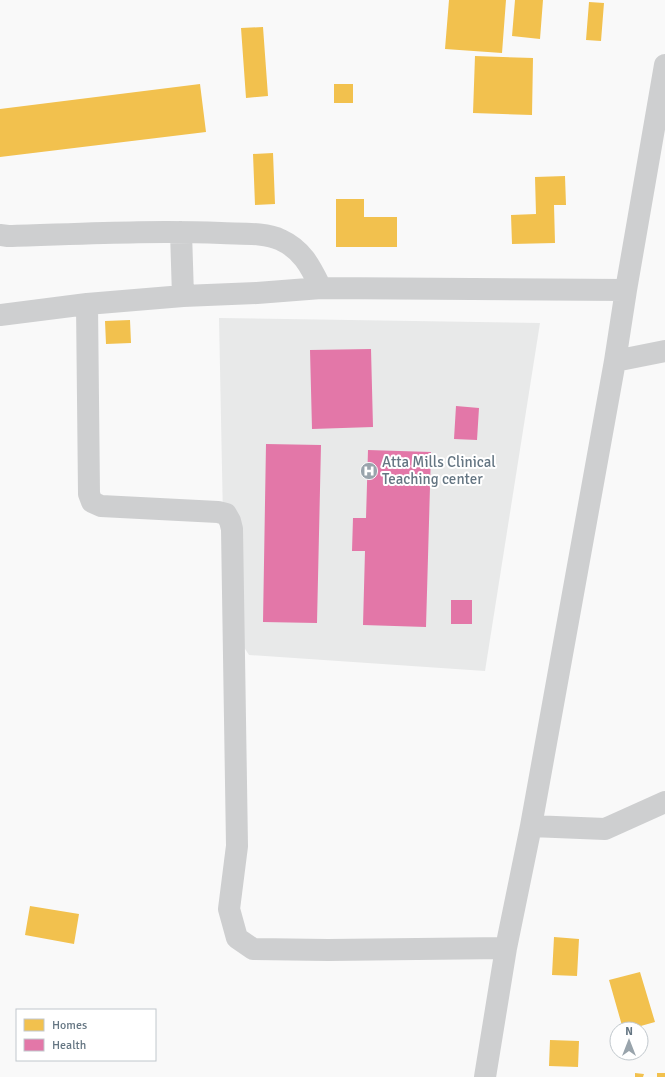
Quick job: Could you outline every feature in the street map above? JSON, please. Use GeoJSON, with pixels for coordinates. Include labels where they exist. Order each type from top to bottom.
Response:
{"type":"FeatureCollection","features":[{"type":"Feature","properties":{"kind":"street"},"geometry":{"type":"LineString","coordinates":[[486,1077],[506,948],[531,826],[615,361],[665,65]]}},
{"type":"Feature","properties":{"kind":"street"},"geometry":{"type":"LineString","coordinates":[[0,235],[181,232],[260,235],[281,240],[294,248],[307,260],[321,288]]}},
{"type":"Feature","properties":{"kind":"street"},"geometry":{"type":"LineString","coordinates":[[181,232],[183,296]]}},
{"type":"Feature","properties":{"kind":"street"},"geometry":{"type":"LineString","coordinates":[[0,315],[87,304],[183,296],[321,288],[626,290]]}},
{"type":"Feature","properties":{"kind":"street"},"geometry":{"type":"LineString","coordinates":[[87,304],[89,494],[92,502],[101,506],[218,512],[226,514],[230,520],[232,537],[238,846],[229,910],[237,938],[253,950],[506,948]]}},
{"type":"Feature","properties":{"kind":"street"},"geometry":{"type":"LineString","coordinates":[[615,361],[665,351]]}},
{"type":"Feature","properties":{"kind":"street"},"geometry":{"type":"LineString","coordinates":[[531,826],[606,829],[665,802]]}},
{"type":"Feature","properties":{"kind":"shaded area","name":"Atta Mills Clinical Teaching center"},"geometry":{"type":"Polygon","coordinates":[[[219,318],[540,323],[485,671],[249,655],[225,618],[219,318]]]}},
{"type":"Feature","properties":{"kind":"building: Homes"},"geometry":{"type":"Polygon","coordinates":[[[449,0],[506,0],[502,53],[445,49],[449,0]]]}},
{"type":"Feature","properties":{"kind":"building: Homes"},"geometry":{"type":"Polygon","coordinates":[[[515,0],[543,0],[540,39],[512,36],[515,0]]]}},
{"type":"Feature","properties":{"kind":"building: Homes"},"geometry":{"type":"Polygon","coordinates":[[[589,2],[604,3],[601,41],[586,40],[589,2]]]}},
{"type":"Feature","properties":{"kind":"building: Homes"},"geometry":{"type":"Polygon","coordinates":[[[263,27],[268,96],[246,98],[241,28],[263,27]]]}},
{"type":"Feature","properties":{"kind":"building: Homes"},"geometry":{"type":"Polygon","coordinates":[[[475,56],[533,58],[532,115],[473,113],[475,56]]]}},
{"type":"Feature","properties":{"kind":"building: Homes"},"geometry":{"type":"Polygon","coordinates":[[[200,84],[206,132],[0,157],[0,109],[200,84]]]}},
{"type":"Feature","properties":{"kind":"building: Homes"},"geometry":{"type":"Polygon","coordinates":[[[334,84],[353,84],[353,103],[334,103],[334,84]]]}},
{"type":"Feature","properties":{"kind":"building: Homes"},"geometry":{"type":"Polygon","coordinates":[[[273,153],[275,204],[255,205],[253,154],[273,153]]]}},
{"type":"Feature","properties":{"kind":"building: Homes"},"geometry":{"type":"Polygon","coordinates":[[[565,176],[566,205],[554,205],[555,243],[512,244],[511,215],[536,214],[535,177],[565,176]]]}},
{"type":"Feature","properties":{"kind":"building: Homes"},"geometry":{"type":"Polygon","coordinates":[[[336,199],[364,199],[364,217],[397,217],[397,247],[336,247],[336,199]]]}},
{"type":"Feature","properties":{"kind":"building: Homes"},"geometry":{"type":"Polygon","coordinates":[[[130,320],[131,343],[106,344],[105,321],[130,320]]]}},
{"type":"Feature","properties":{"kind":"building: Homes"},"geometry":{"type":"Polygon","coordinates":[[[30,906],[79,914],[74,944],[25,935],[30,906]]]}},
{"type":"Feature","properties":{"kind":"building: Homes"},"geometry":{"type":"Polygon","coordinates":[[[554,937],[579,939],[577,976],[552,975],[554,937]]]}},
{"type":"Feature","properties":{"kind":"building: Homes"},"geometry":{"type":"Polygon","coordinates":[[[640,972],[655,1022],[649,1024],[649,1021],[621,1021],[609,980],[640,972]]]}},
{"type":"Feature","properties":{"kind":"building: Homes"},"geometry":{"type":"Polygon","coordinates":[[[550,1040],[579,1041],[578,1067],[549,1066],[550,1040]]]}},
{"type":"Feature","properties":{"kind":"building: Homes"},"geometry":{"type":"Polygon","coordinates":[[[635,1073],[644,1074],[643,1077],[635,1077],[635,1073]]]}},
{"type":"Feature","properties":{"kind":"building: Homes"},"geometry":{"type":"Polygon","coordinates":[[[657,1073],[665,1073],[665,1077],[657,1077],[657,1073]]]}},
{"type":"Feature","properties":{"kind":"building: Health"},"geometry":{"type":"Polygon","coordinates":[[[371,349],[373,427],[312,429],[310,350],[371,349]]]}},
{"type":"Feature","properties":{"kind":"building: Health"},"geometry":{"type":"Polygon","coordinates":[[[456,406],[479,408],[477,440],[454,439],[456,406]]]}},
{"type":"Feature","properties":{"kind":"building: Health"},"geometry":{"type":"Polygon","coordinates":[[[266,444],[321,445],[317,623],[263,622],[266,444]]]}},
{"type":"Feature","properties":{"kind":"building: Health"},"geometry":{"type":"Polygon","coordinates":[[[368,450],[431,452],[426,627],[363,625],[365,551],[352,551],[353,518],[366,518],[368,450]]]}},
{"type":"Feature","properties":{"kind":"building: Health"},"geometry":{"type":"Polygon","coordinates":[[[451,600],[472,600],[472,624],[451,624],[451,600]]]}},
{"type":"Feature","properties":{"kind":"place","name":"Atta Mills Clinical Teaching center"},"geometry":{"type":"Point","coordinates":[369,471]}}]}
